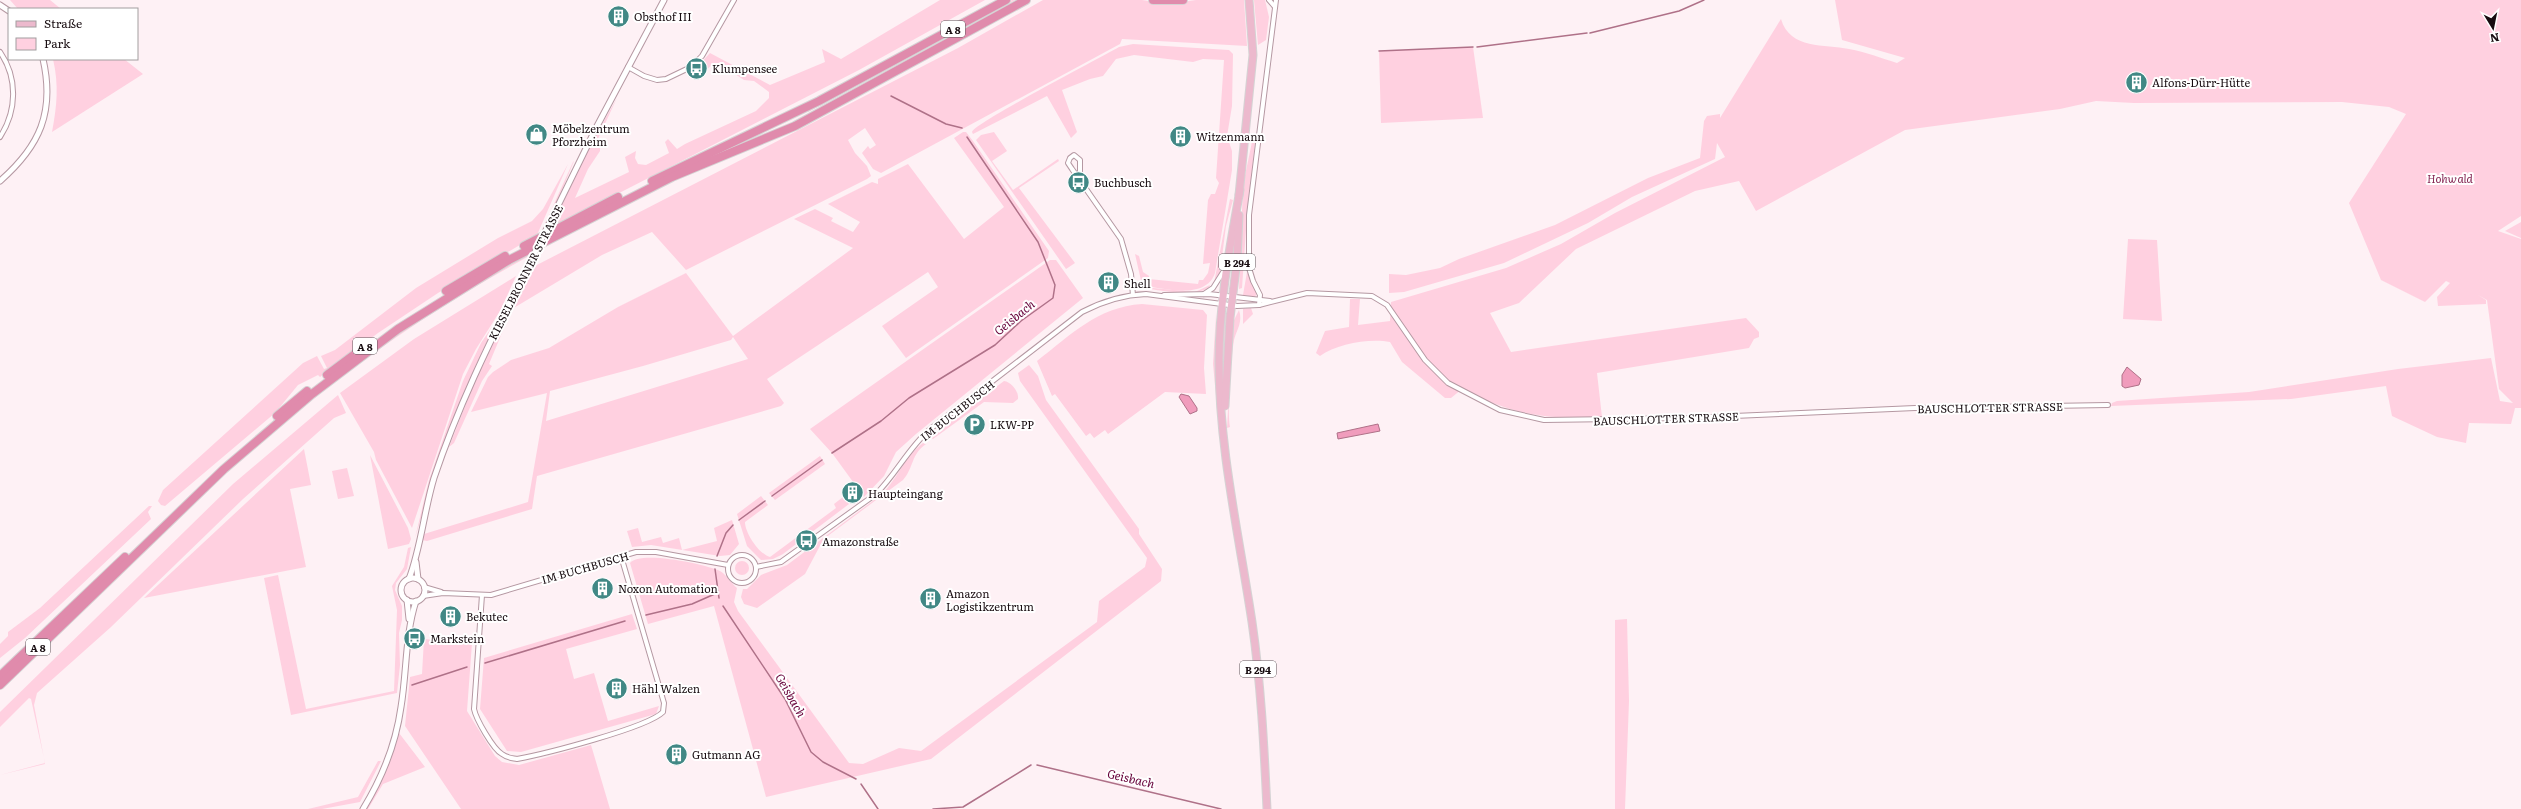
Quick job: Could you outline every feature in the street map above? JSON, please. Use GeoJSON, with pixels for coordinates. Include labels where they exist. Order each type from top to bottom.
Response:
{"type":"FeatureCollection","features":[{"type":"Feature","properties":{"kind":"highway","name":"A 8"},"geometry":{"type":"LineString","coordinates":[[0,676],[212,472],[253,436],[345,361],[429,302],[495,262],[583,214],[710,151],[819,101],[1006,0]]}},
{"type":"Feature","properties":{"kind":"highway","name":"A 8"},"geometry":{"type":"LineString","coordinates":[[0,685],[229,464],[312,394],[378,343],[418,316],[509,260],[672,177],[795,126],[1026,0]]}},
{"type":"Feature","properties":{"kind":"highway"},"geometry":{"type":"LineString","coordinates":[[1153,0],[1183,0]]}},
{"type":"Feature","properties":{"kind":"main road","name":"B 294"},"geometry":{"type":"LineString","coordinates":[[1223,416],[1238,244],[1240,190],[1253,55],[1249,0]]}},
{"type":"Feature","properties":{"kind":"main road","name":"B 294"},"geometry":{"type":"LineString","coordinates":[[1240,190],[1227,267],[1219,361],[1230,493],[1251,612],[1259,676],[1267,809]]}},
{"type":"Feature","properties":{"kind":"street"},"geometry":{"type":"LineString","coordinates":[[628,67],[644,76],[657,80],[666,79],[691,67],[702,56],[734,0]]}},
{"type":"Feature","properties":{"kind":"street"},"geometry":{"type":"LineString","coordinates":[[1269,0],[1275,7]]}},
{"type":"Feature","properties":{"kind":"street"},"geometry":{"type":"LineString","coordinates":[[1260,303],[1260,295],[1253,281],[1249,268],[1249,215],[1276,0]]}},
{"type":"Feature","properties":{"kind":"street","name":"KIESELBRONNER STRASSE"},"geometry":{"type":"LineString","coordinates":[[409,578],[416,557],[424,512],[444,450],[482,358],[662,1]]}},
{"type":"Feature","properties":{"kind":"street"},"geometry":{"type":"LineString","coordinates":[[0,52],[11,74],[14,93],[10,117],[0,137]]}},
{"type":"Feature","properties":{"kind":"street"},"geometry":{"type":"LineString","coordinates":[[0,182],[32,146],[44,121],[48,97],[43,60]]}},
{"type":"Feature","properties":{"kind":"street"},"geometry":{"type":"LineString","coordinates":[[1080,180],[1080,160],[1074,155],[1070,158],[1068,163],[1121,239],[1131,274],[1133,294]]}},
{"type":"Feature","properties":{"kind":"street"},"geometry":{"type":"LineString","coordinates":[[1203,294],[1213,288],[1227,267]]}},
{"type":"Feature","properties":{"kind":"street","name":"BAUSCHLOTTER STRASSE"},"geometry":{"type":"LineString","coordinates":[[1232,302],[1260,303],[1307,293],[1375,297],[1387,305],[1425,360],[1448,383],[1500,410],[1544,420],[1682,418],[1915,408],[2108,405]]}},
{"type":"Feature","properties":{"kind":"street","name":"IM BUCHBUSCH"},"geometry":{"type":"LineString","coordinates":[[756,567],[781,562],[876,494],[889,482],[919,439],[929,430],[1082,312],[1103,302],[1133,294],[1161,296],[1223,305],[1232,302]]}},
{"type":"Feature","properties":{"kind":"street","name":"IM BUCHBUSCH"},"geometry":{"type":"LineString","coordinates":[[1161,296],[1203,294],[1224,297],[1232,302]]}},
{"type":"Feature","properties":{"kind":"street","name":"BAUSCHLOTTER STRASSE"},"geometry":{"type":"LineString","coordinates":[[1232,302],[1260,303]]}},
{"type":"Feature","properties":{"kind":"street","name":"IM BUCHBUSCH"},"geometry":{"type":"LineString","coordinates":[[423,596],[443,593],[491,595],[636,552],[656,552],[728,565]]}},
{"type":"Feature","properties":{"kind":"street"},"geometry":{"type":"LineString","coordinates":[[741,554],[749,556],[756,567],[752,579],[740,583],[730,577],[728,565],[732,557],[741,554]]}},
{"type":"Feature","properties":{"kind":"street"},"geometry":{"type":"LineString","coordinates":[[482,595],[474,709],[477,719],[498,751],[509,758],[517,759],[590,740],[648,722],[658,717],[663,712],[664,703],[621,556]]}},
{"type":"Feature","properties":{"kind":"street","name":"KIESELBRONNER STRASSE"},"geometry":{"type":"LineString","coordinates":[[416,557],[418,579]]}},
{"type":"Feature","properties":{"kind":"street"},"geometry":{"type":"LineString","coordinates":[[409,624],[416,601],[423,596],[424,587],[418,579],[409,578],[401,587],[402,595],[408,600],[416,601]]}},
{"type":"Feature","properties":{"kind":"street","name":"IM BUCHBUSCH"},"geometry":{"type":"LineString","coordinates":[[424,587],[443,593]]}},
{"type":"Feature","properties":{"kind":"street"},"geometry":{"type":"LineString","coordinates":[[363,809],[380,778],[392,745],[402,707],[409,624],[408,600]]}},
{"type":"Feature","properties":{"kind":"green space"},"geometry":{"type":"Polygon","coordinates":[[[10,0],[50,0],[60,8],[17,8],[10,0]]]}},
{"type":"Feature","properties":{"kind":"green space"},"geometry":{"type":"Polygon","coordinates":[[[940,0],[985,0],[859,70],[551,228],[591,144],[617,98],[595,145],[600,148],[600,151],[588,169],[575,198],[629,172],[625,157],[636,151],[635,158],[638,164],[646,165],[669,153],[665,142],[668,139],[677,149],[756,111],[769,98],[769,92],[754,81],[744,80],[720,64],[714,63],[703,73],[697,72],[695,69],[710,53],[770,85],[825,62],[822,49],[841,59],[940,0]]]}},
{"type":"Feature","properties":{"kind":"green space"},"geometry":{"type":"Polygon","coordinates":[[[1012,0],[1015,0],[808,112],[808,111],[1012,0]]]}},
{"type":"Feature","properties":{"kind":"green space"},"geometry":{"type":"Polygon","coordinates":[[[1043,0],[1142,0],[1167,4],[1196,0],[1244,0],[1247,46],[1122,39],[1120,44],[881,173],[873,169],[862,153],[868,146],[870,149],[876,145],[865,128],[848,140],[855,153],[867,166],[871,176],[686,270],[652,232],[602,255],[512,309],[489,364],[492,366],[482,381],[454,443],[449,447],[480,368],[531,268],[958,48],[1043,0]]]}},
{"type":"Feature","properties":{"kind":"green space"},"geometry":{"type":"Polygon","coordinates":[[[1254,0],[1265,0],[1269,17],[1266,40],[1258,45],[1254,0]]]}},
{"type":"Feature","properties":{"kind":"green space","name":"Hohwald"},"geometry":{"type":"Polygon","coordinates":[[[1835,0],[2521,0],[2521,216],[2498,231],[2521,239],[2521,408],[2515,408],[2511,424],[2469,423],[2466,443],[2437,437],[2392,416],[2386,386],[2291,399],[2111,406],[2112,403],[2117,401],[2249,392],[2398,369],[2491,358],[2500,401],[2513,403],[2499,389],[2487,300],[2478,295],[2486,300],[2486,304],[2438,306],[2437,297],[2450,283],[2446,281],[2425,302],[2381,280],[2349,203],[2406,114],[2389,107],[2342,102],[2134,103],[2096,101],[2060,109],[1905,130],[1756,211],[1739,181],[1695,191],[1576,249],[1519,303],[1490,313],[1511,352],[1746,318],[1759,332],[1759,337],[1754,339],[1749,348],[1597,373],[1602,417],[1563,418],[1530,414],[1498,405],[1462,389],[1451,398],[1445,398],[1402,362],[1390,342],[1373,341],[1354,343],[1335,348],[1320,356],[1316,353],[1325,331],[1349,327],[1350,299],[1360,299],[1358,325],[1390,321],[1391,302],[1506,268],[1561,244],[1615,213],[1725,157],[1717,143],[1715,159],[1632,197],[1588,223],[1504,263],[1404,292],[1389,293],[1389,274],[1406,275],[1440,268],[1459,259],[1555,225],[1648,178],[1700,158],[1704,121],[1707,116],[1720,114],[1720,118],[1781,19],[1786,29],[1792,36],[1809,44],[1855,50],[1897,63],[1905,58],[1842,40],[1835,0]]]}},
{"type":"Feature","properties":{"kind":"green space"},"geometry":{"type":"Polygon","coordinates":[[[1133,44],[1229,50],[1233,54],[1232,106],[1227,136],[1232,151],[1232,170],[1215,273],[1210,281],[1203,287],[1194,290],[1183,291],[1161,289],[1142,285],[1135,254],[1139,256],[1143,272],[1149,276],[1149,279],[1198,284],[1199,280],[1203,280],[1208,273],[1210,263],[1203,264],[1208,200],[1211,194],[1215,194],[1219,183],[1216,178],[1224,60],[1203,59],[1193,62],[1134,55],[1116,59],[1103,76],[1090,79],[1062,90],[1077,132],[1071,138],[1047,96],[973,134],[972,132],[993,116],[1040,90],[1119,47],[1133,44]]]}},
{"type":"Feature","properties":{"kind":"green space"},"geometry":{"type":"Polygon","coordinates":[[[1473,47],[1483,118],[1381,123],[1379,51],[1473,47]]]}},
{"type":"Feature","properties":{"kind":"green space"},"geometry":{"type":"Polygon","coordinates":[[[53,60],[125,60],[143,74],[52,132],[57,96],[53,60]]]}},
{"type":"Feature","properties":{"kind":"green space"},"geometry":{"type":"Polygon","coordinates":[[[963,132],[966,132],[1049,251],[1048,258],[906,358],[882,326],[938,287],[928,272],[767,379],[784,403],[781,406],[537,476],[532,509],[427,541],[422,540],[424,534],[528,502],[547,393],[471,412],[488,377],[493,372],[511,360],[549,348],[618,307],[686,273],[733,336],[853,248],[794,219],[815,209],[833,218],[831,221],[853,232],[860,222],[828,204],[872,182],[878,184],[878,179],[908,164],[964,239],[1004,207],[954,138],[963,132]],[[733,337],[731,340],[643,366],[550,391],[546,421],[748,359],[733,337]]]}},
{"type":"Feature","properties":{"kind":"green space"},"geometry":{"type":"Polygon","coordinates":[[[994,132],[1007,151],[992,161],[1013,190],[1058,159],[1059,161],[1019,188],[1075,263],[1066,269],[976,140],[981,135],[994,132]]]}},
{"type":"Feature","properties":{"kind":"green space"},"geometry":{"type":"Polygon","coordinates":[[[1252,142],[1255,142],[1247,216],[1242,288],[1239,289],[1243,185],[1252,142]]]}},
{"type":"Feature","properties":{"kind":"green space"},"geometry":{"type":"Polygon","coordinates":[[[574,161],[558,200],[544,226],[573,162],[574,161]]]}},
{"type":"Feature","properties":{"kind":"green space"},"geometry":{"type":"Polygon","coordinates":[[[568,164],[537,235],[438,293],[378,333],[320,377],[318,375],[298,385],[275,413],[165,506],[161,505],[158,501],[163,490],[303,363],[317,356],[324,369],[327,368],[321,356],[335,350],[416,288],[498,238],[532,221],[543,209],[568,164]]]}},
{"type":"Feature","properties":{"kind":"green space"},"geometry":{"type":"Polygon","coordinates":[[[639,195],[543,248],[447,304],[389,342],[306,405],[227,473],[244,455],[305,403],[395,336],[504,267],[639,195]]]}},
{"type":"Feature","properties":{"kind":"green space"},"geometry":{"type":"Polygon","coordinates":[[[1230,199],[1233,200],[1226,226],[1220,272],[1214,283],[1230,199]]]}},
{"type":"Feature","properties":{"kind":"green space"},"geometry":{"type":"Polygon","coordinates":[[[2521,222],[2521,238],[2505,231],[2521,222]]]}},
{"type":"Feature","properties":{"kind":"green space"},"geometry":{"type":"Polygon","coordinates":[[[2128,239],[2157,240],[2162,321],[2123,319],[2128,239]]]}},
{"type":"Feature","properties":{"kind":"green space"},"geometry":{"type":"Polygon","coordinates":[[[1050,260],[1056,260],[1083,298],[896,452],[884,476],[864,497],[832,453],[810,429],[1050,260]]]}},
{"type":"Feature","properties":{"kind":"green space"},"geometry":{"type":"Polygon","coordinates":[[[1247,272],[1257,293],[1255,297],[1243,295],[1247,272]]]}},
{"type":"Feature","properties":{"kind":"green space"},"geometry":{"type":"Polygon","coordinates":[[[516,276],[500,311],[476,349],[463,374],[412,528],[376,460],[374,452],[340,393],[414,339],[516,276]]]}},
{"type":"Feature","properties":{"kind":"green space"},"geometry":{"type":"Polygon","coordinates":[[[1210,285],[1207,289],[1195,292],[1210,285]]]}},
{"type":"Feature","properties":{"kind":"green space"},"geometry":{"type":"Polygon","coordinates":[[[1143,287],[1194,292],[1168,292],[1143,287]]]}},
{"type":"Feature","properties":{"kind":"green space"},"geometry":{"type":"Polygon","coordinates":[[[1142,304],[1203,310],[1207,315],[1204,368],[1206,394],[1165,392],[1108,434],[1105,430],[1094,438],[1090,433],[1086,436],[1055,394],[1052,396],[1037,361],[1073,332],[1098,316],[1126,306],[1142,304]]]}},
{"type":"Feature","properties":{"kind":"green space"},"geometry":{"type":"Polygon","coordinates":[[[1251,308],[1253,314],[1243,324],[1243,309],[1251,308]]]}},
{"type":"Feature","properties":{"kind":"green space"},"geometry":{"type":"Polygon","coordinates":[[[1239,310],[1240,322],[1234,340],[1229,397],[1230,427],[1227,428],[1233,322],[1239,310]]]}},
{"type":"Feature","properties":{"kind":"green space"},"geometry":{"type":"Polygon","coordinates":[[[1225,313],[1227,313],[1224,382],[1221,379],[1225,313]]]}},
{"type":"Feature","properties":{"kind":"green space"},"geometry":{"type":"Polygon","coordinates":[[[1216,314],[1215,364],[1218,417],[1213,364],[1216,314]]]}},
{"type":"Feature","properties":{"kind":"green space"},"geometry":{"type":"Polygon","coordinates":[[[498,318],[475,367],[440,456],[415,538],[429,480],[463,381],[481,343],[498,318]]]}},
{"type":"Feature","properties":{"kind":"green space"},"geometry":{"type":"Polygon","coordinates":[[[1029,365],[1038,376],[1046,400],[1139,529],[1139,534],[1162,569],[1161,581],[931,759],[766,797],[714,606],[648,624],[630,563],[636,559],[659,558],[701,565],[720,571],[724,574],[737,588],[734,602],[738,611],[849,763],[863,764],[899,748],[921,751],[1097,622],[1099,601],[1145,567],[1147,558],[1020,381],[1018,373],[1029,365]]]}},
{"type":"Feature","properties":{"kind":"green space"},"geometry":{"type":"Polygon","coordinates":[[[1004,381],[1012,385],[1016,390],[1018,399],[1013,403],[984,402],[933,439],[928,438],[1004,381]]]}},
{"type":"Feature","properties":{"kind":"green space"},"geometry":{"type":"Polygon","coordinates":[[[338,395],[346,413],[334,418],[243,499],[111,627],[37,693],[34,705],[44,757],[31,699],[29,698],[0,727],[0,712],[233,484],[338,395]]]}},
{"type":"Feature","properties":{"kind":"green space"},"geometry":{"type":"Polygon","coordinates":[[[923,443],[926,444],[915,456],[907,475],[903,480],[829,535],[822,542],[805,574],[757,608],[744,604],[741,597],[743,589],[747,589],[761,575],[787,565],[882,494],[888,488],[911,454],[923,443]]]}},
{"type":"Feature","properties":{"kind":"green space"},"geometry":{"type":"Polygon","coordinates":[[[304,449],[311,485],[290,489],[306,567],[144,598],[304,449]]]}},
{"type":"Feature","properties":{"kind":"green space"},"geometry":{"type":"Polygon","coordinates":[[[370,455],[408,528],[411,539],[409,544],[388,549],[370,455]]]}},
{"type":"Feature","properties":{"kind":"green space"},"geometry":{"type":"Polygon","coordinates":[[[820,456],[825,464],[775,500],[769,493],[820,456]]]}},
{"type":"Feature","properties":{"kind":"green space"},"geometry":{"type":"Polygon","coordinates":[[[347,468],[354,496],[338,499],[332,471],[347,468]]]}},
{"type":"Feature","properties":{"kind":"green space"},"geometry":{"type":"Polygon","coordinates":[[[761,496],[768,505],[745,522],[747,532],[757,548],[770,557],[836,508],[834,504],[843,497],[849,504],[783,554],[773,559],[761,560],[747,546],[737,514],[761,496]]]}},
{"type":"Feature","properties":{"kind":"green space"},"geometry":{"type":"Polygon","coordinates":[[[149,506],[152,506],[148,512],[151,519],[25,638],[0,658],[0,644],[8,636],[8,632],[40,608],[149,506]]]}},
{"type":"Feature","properties":{"kind":"green space"},"geometry":{"type":"Polygon","coordinates":[[[732,520],[739,544],[730,555],[720,556],[682,550],[717,541],[714,528],[732,520]]]}},
{"type":"Feature","properties":{"kind":"green space"},"geometry":{"type":"Polygon","coordinates":[[[638,528],[642,542],[661,537],[663,543],[679,538],[682,550],[651,545],[632,547],[627,531],[638,528]]]}},
{"type":"Feature","properties":{"kind":"green space"},"geometry":{"type":"Polygon","coordinates":[[[411,547],[407,569],[396,583],[395,590],[402,606],[402,620],[399,633],[400,665],[397,693],[291,715],[264,578],[278,575],[306,709],[394,691],[397,610],[392,586],[404,567],[408,548],[411,547]]]}},
{"type":"Feature","properties":{"kind":"green space"},"geometry":{"type":"Polygon","coordinates":[[[739,561],[745,561],[749,565],[749,571],[745,575],[739,575],[735,571],[735,565],[739,561]]]}},
{"type":"Feature","properties":{"kind":"green space"},"geometry":{"type":"Polygon","coordinates":[[[632,614],[637,629],[566,649],[574,679],[594,673],[608,721],[659,706],[656,714],[521,752],[507,751],[480,709],[484,658],[632,614]]]}},
{"type":"Feature","properties":{"kind":"green space"},"geometry":{"type":"Polygon","coordinates":[[[1627,619],[1629,701],[1625,809],[1615,809],[1615,620],[1627,619]]]}},
{"type":"Feature","properties":{"kind":"green space"},"geometry":{"type":"Polygon","coordinates":[[[424,639],[472,643],[467,711],[495,756],[502,762],[519,765],[591,745],[610,809],[461,809],[405,726],[410,677],[422,674],[424,639]]]}},
{"type":"Feature","properties":{"kind":"green space"},"geometry":{"type":"Polygon","coordinates":[[[399,733],[425,767],[383,784],[368,809],[365,809],[385,772],[399,733]]]}},
{"type":"Feature","properties":{"kind":"green space"},"geometry":{"type":"Polygon","coordinates":[[[378,761],[381,761],[360,802],[322,809],[308,809],[358,797],[378,761]]]}},
{"type":"Feature","properties":{"kind":"green space"},"geometry":{"type":"Polygon","coordinates":[[[45,763],[45,764],[0,775],[45,763]]]}},
{"type":"Feature","properties":{"kind":"shaded area"},"geometry":{"type":"Polygon","coordinates":[[[2127,367],[2141,379],[2139,385],[2125,388],[2122,386],[2122,375],[2127,367]]]}},
{"type":"Feature","properties":{"kind":"shaded area"},"geometry":{"type":"Polygon","coordinates":[[[1181,394],[1189,396],[1197,408],[1197,411],[1190,414],[1179,397],[1181,394]]]}},
{"type":"Feature","properties":{"kind":"shaded area"},"geometry":{"type":"Polygon","coordinates":[[[1378,424],[1380,431],[1338,439],[1337,433],[1378,424]]]}},
{"type":"Feature","properties":{"kind":"waterway"},"geometry":{"type":"LineString","coordinates":[[1590,33],[1679,11],[1704,0]]}},
{"type":"Feature","properties":{"kind":"waterway"},"geometry":{"type":"LineString","coordinates":[[1477,47],[1587,33]]}},
{"type":"Feature","properties":{"kind":"waterway"},"geometry":{"type":"LineString","coordinates":[[1379,51],[1473,47]]}},
{"type":"Feature","properties":{"kind":"waterway"},"geometry":{"type":"LineString","coordinates":[[891,96],[946,124],[962,128]]}},
{"type":"Feature","properties":{"kind":"waterway","name":"Geisbach"},"geometry":{"type":"LineString","coordinates":[[832,453],[881,421],[909,398],[995,345],[1021,321],[1053,298],[1055,285],[1038,242],[967,137]]}},
{"type":"Feature","properties":{"kind":"waterway","name":"Geisbach"},"geometry":{"type":"LineString","coordinates":[[772,496],[822,460]]}},
{"type":"Feature","properties":{"kind":"waterway","name":"Geisbach"},"geometry":{"type":"LineString","coordinates":[[739,520],[765,501]]}},
{"type":"Feature","properties":{"kind":"waterway","name":"Geisbach"},"geometry":{"type":"LineString","coordinates":[[717,556],[726,533],[733,525]]}},
{"type":"Feature","properties":{"kind":"waterway","name":"Geisbach"},"geometry":{"type":"LineString","coordinates":[[715,569],[719,598]]}},
{"type":"Feature","properties":{"kind":"waterway"},"geometry":{"type":"LineString","coordinates":[[646,615],[692,604],[717,593]]}},
{"type":"Feature","properties":{"kind":"waterway","name":"Geisbach"},"geometry":{"type":"LineString","coordinates":[[723,606],[785,699],[811,752],[823,762],[856,779]]}},
{"type":"Feature","properties":{"kind":"waterway"},"geometry":{"type":"LineString","coordinates":[[485,663],[625,621]]}},
{"type":"Feature","properties":{"kind":"waterway"},"geometry":{"type":"LineString","coordinates":[[412,685],[467,667]]}},
{"type":"Feature","properties":{"kind":"waterway","name":"Geisbach"},"geometry":{"type":"LineString","coordinates":[[933,809],[963,807],[1031,765]]}},
{"type":"Feature","properties":{"kind":"waterway","name":"Geisbach"},"geometry":{"type":"LineString","coordinates":[[1037,765],[1221,809]]}},
{"type":"Feature","properties":{"kind":"waterway","name":"Geisbach"},"geometry":{"type":"LineString","coordinates":[[861,784],[878,809]]}},
{"type":"Feature","properties":{"kind":"place","name":"Obsthof III"},"geometry":{"type":"Point","coordinates":[618,16]}},
{"type":"Feature","properties":{"kind":"place","name":"Klumpensee"},"geometry":{"type":"Point","coordinates":[696,68]}},
{"type":"Feature","properties":{"kind":"place","name":"Alfons-Dürr-Hütte"},"geometry":{"type":"Point","coordinates":[2137,82]}},
{"type":"Feature","properties":{"kind":"place","name":"Möbelzentrum Pforzheim"},"geometry":{"type":"Point","coordinates":[536,134]}},
{"type":"Feature","properties":{"kind":"place","name":"Witzenmann"},"geometry":{"type":"Point","coordinates":[1180,136]}},
{"type":"Feature","properties":{"kind":"place","name":"Buchbusch"},"geometry":{"type":"Point","coordinates":[1078,182]}},
{"type":"Feature","properties":{"kind":"place","name":"Shell"},"geometry":{"type":"Point","coordinates":[1108,283]}},
{"type":"Feature","properties":{"kind":"place","name":"LKW-PP"},"geometry":{"type":"Point","coordinates":[974,424]}},
{"type":"Feature","properties":{"kind":"place","name":"Haupteingang"},"geometry":{"type":"Point","coordinates":[853,493]}},
{"type":"Feature","properties":{"kind":"place","name":"Amazonstraße"},"geometry":{"type":"Point","coordinates":[807,541]}},
{"type":"Feature","properties":{"kind":"place","name":"Noxon Automation"},"geometry":{"type":"Point","coordinates":[602,588]}},
{"type":"Feature","properties":{"kind":"place","name":"Amazon Logistikzentrum"},"geometry":{"type":"Point","coordinates":[931,599]}},
{"type":"Feature","properties":{"kind":"place","name":"Bekutec"},"geometry":{"type":"Point","coordinates":[451,616]}},
{"type":"Feature","properties":{"kind":"place","name":"Markstein"},"geometry":{"type":"Point","coordinates":[414,638]}},
{"type":"Feature","properties":{"kind":"place","name":"Hähl Walzen"},"geometry":{"type":"Point","coordinates":[617,688]}},
{"type":"Feature","properties":{"kind":"place","name":"Gutmann AG"},"geometry":{"type":"Point","coordinates":[676,754]}}]}
